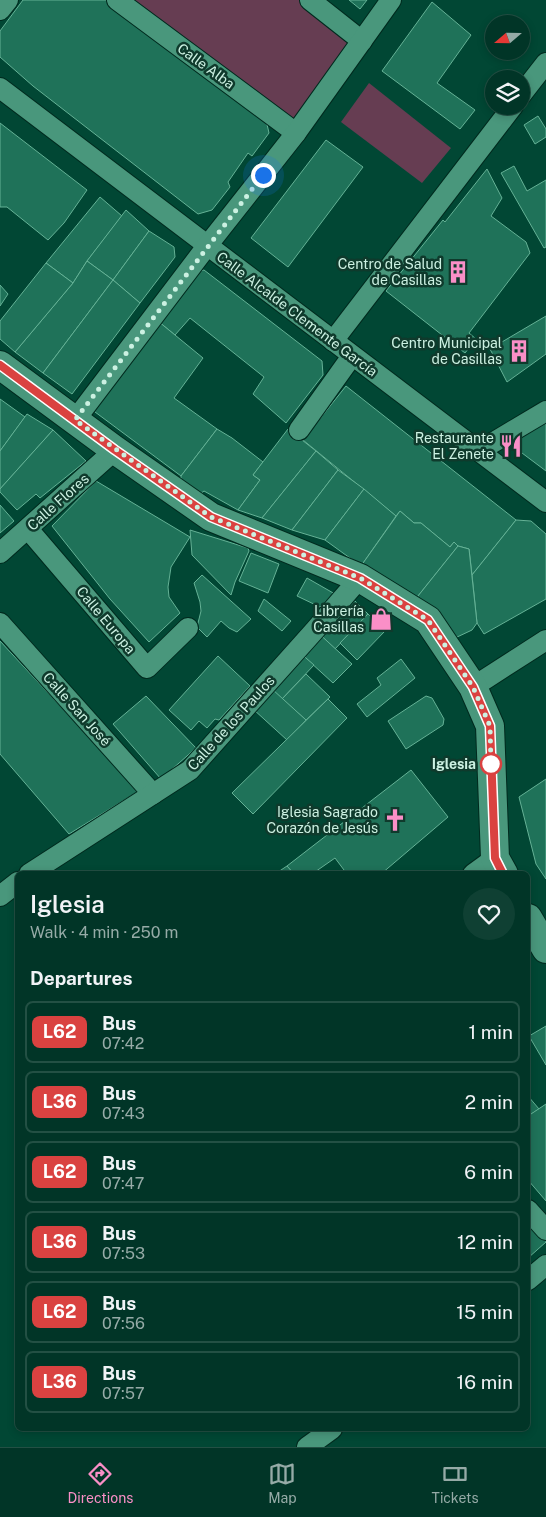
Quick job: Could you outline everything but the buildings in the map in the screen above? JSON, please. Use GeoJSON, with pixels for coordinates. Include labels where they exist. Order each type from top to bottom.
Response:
{"type":"FeatureCollection","features":[{"type":"Feature","properties":{"kind":"street"},"geometry":{"type":"LineString","coordinates":[[0,10],[8,0]]}},
{"type":"Feature","properties":{"kind":"street","name":"Calle Alba"},"geometry":{"type":"LineString","coordinates":[[117,0],[296,133]]}},
{"type":"Feature","properties":{"kind":"street"},"geometry":{"type":"LineString","coordinates":[[310,0],[362,41]]}},
{"type":"Feature","properties":{"kind":"street"},"geometry":{"type":"LineString","coordinates":[[75,420],[207,246],[296,133],[391,0]]}},
{"type":"Feature","properties":{"kind":"street"},"geometry":{"type":"LineString","coordinates":[[530,83],[546,63]]}},
{"type":"Feature","properties":{"kind":"street","name":"Calle Alcalde Clemente García"},"geometry":{"type":"LineString","coordinates":[[0,88],[546,502]]}},
{"type":"Feature","properties":{"kind":"street"},"geometry":{"type":"LineString","coordinates":[[333,341],[505,115]]}},
{"type":"Feature","properties":{"kind":"street"},"geometry":{"type":"LineString","coordinates":[[299,430],[352,356]]}},
{"type":"Feature","properties":{"kind":"street"},"geometry":{"type":"LineString","coordinates":[[0,364],[115,450],[211,517],[360,578],[428,620],[473,687],[490,726],[491,869]]}},
{"type":"Feature","properties":{"kind":"street"},"geometry":{"type":"LineString","coordinates":[[479,451],[546,411]]}},
{"type":"Feature","properties":{"kind":"street","name":"Calle Flores"},"geometry":{"type":"LineString","coordinates":[[0,553],[115,450]]}},
{"type":"Feature","properties":{"kind":"street","name":"Calle Europa"},"geometry":{"type":"LineString","coordinates":[[28,529],[147,668],[188,628]]}},
{"type":"Feature","properties":{"kind":"street","name":"Calle de los Paulos"},"geometry":{"type":"LineString","coordinates":[[34,871],[190,770],[360,578]]}},
{"type":"Feature","properties":{"kind":"street","name":"Calle San José"},"geometry":{"type":"LineString","coordinates":[[0,623],[153,794]]}},
{"type":"Feature","properties":{"kind":"street"},"geometry":{"type":"LineString","coordinates":[[473,687],[546,640]]}},
{"type":"Feature","properties":{"kind":"street"},"geometry":{"type":"LineString","coordinates":[[0,896],[15,884]]}},
{"type":"Feature","properties":{"kind":"street"},"geometry":{"type":"LineString","coordinates":[[530,1212],[546,1230]]}},
{"type":"Feature","properties":{"kind":"street"},"geometry":{"type":"LineString","coordinates":[[530,1278],[546,1266]]}},
{"type":"Feature","properties":{"kind":"street"},"geometry":{"type":"LineString","coordinates":[[308,1447],[329,1431]]}},
{"type":"Feature","properties":{"kind":"shaded area"},"geometry":{"type":"Polygon","coordinates":[[[118,0],[308,0],[360,41],[297,131],[118,0]]]}},
{"type":"Feature","properties":{"kind":"shaded area"},"geometry":{"type":"Polygon","coordinates":[[[369,83],[451,148],[422,183],[341,122],[369,83]]]}},
{"type":"Feature","properties":{"kind":"bus line","name":"L62"},"geometry":{"type":"LineString","coordinates":[[0,365],[115,450],[211,517],[360,578],[428,620],[473,687],[490,726],[495,858],[502,871]]}},
{"type":"Feature","properties":{"kind":"place","name":"Centro de Salud de Casillas"},"geometry":{"type":"Point","coordinates":[458,272]}},
{"type":"Feature","properties":{"kind":"place","name":"Centro Municipal de Casillas"},"geometry":{"type":"Point","coordinates":[519,351]}},
{"type":"Feature","properties":{"kind":"place","name":"Restaurante El Zenete"},"geometry":{"type":"Point","coordinates":[511,446]}},
{"type":"Feature","properties":{"kind":"place","name":"Librería Casillas"},"geometry":{"type":"Point","coordinates":[381,619]}},
{"type":"Feature","properties":{"kind":"place","name":"Iglesia"},"geometry":{"type":"Point","coordinates":[491,764]}},
{"type":"Feature","properties":{"kind":"place","name":"Iglesia Sagrado Corazón de Jesús"},"geometry":{"type":"Point","coordinates":[395,820]}},
{"type":"Feature","properties":{"kind":"route"},"geometry":{"type":"LineString","coordinates":[[263,175],[75,420],[211,517],[360,578],[428,620],[473,687],[490,726],[491,764]]}}]}
